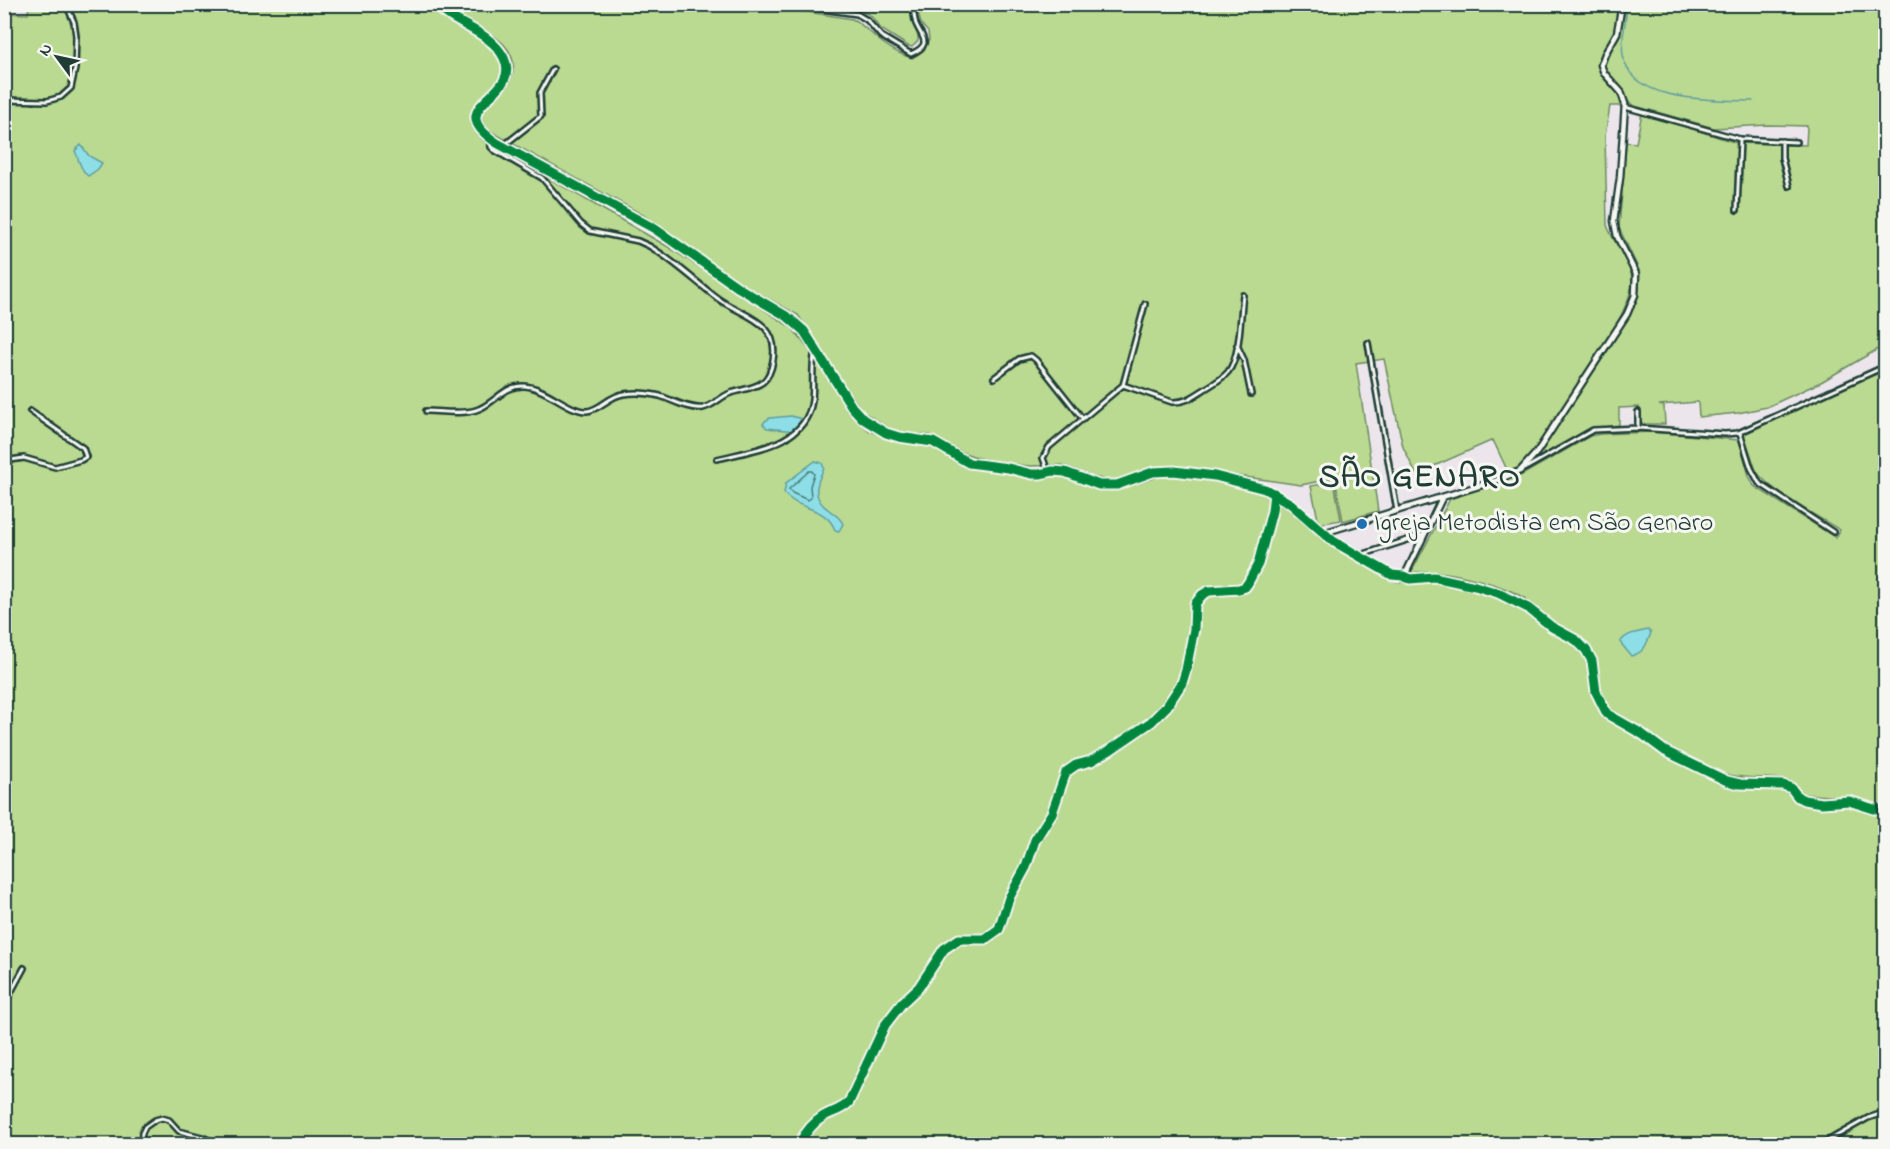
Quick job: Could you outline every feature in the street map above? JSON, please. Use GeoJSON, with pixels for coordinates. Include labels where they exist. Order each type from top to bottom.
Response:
{"type":"FeatureCollection","features":[{"type":"Feature","properties":{"kind":"street"},"geometry":{"type":"LineString","coordinates":[[4,100],[47,101],[61,97],[71,88],[75,69],[76,36],[74,22],[66,4]]}},
{"type":"Feature","properties":{"kind":"street"},"geometry":{"type":"LineString","coordinates":[[435,4],[447,16],[490,41],[505,59],[507,70],[503,83],[482,104],[475,117],[477,127],[503,146],[655,229],[739,288],[795,322],[852,407],[863,419],[886,433],[933,442],[969,463],[1032,474],[1065,472],[1107,486],[1128,482],[1153,472],[1174,471],[1215,476],[1274,493],[1291,504],[1323,533],[1357,556],[1392,575],[1410,579],[1434,577],[1475,586],[1498,593],[1528,608],[1552,627],[1576,640],[1586,650],[1592,661],[1596,692],[1607,714],[1665,750],[1716,776],[1740,784],[1783,785],[1791,788],[1798,797],[1804,800],[1849,801],[1874,809],[1886,809]]}},
{"type":"Feature","properties":{"kind":"street"},"geometry":{"type":"LineString","coordinates":[[786,4],[858,14],[867,20],[881,36],[911,54],[915,53],[925,41],[916,24],[912,4]]}},
{"type":"Feature","properties":{"kind":"street"},"geometry":{"type":"LineString","coordinates":[[1520,471],[1532,460],[1590,372],[1627,314],[1635,295],[1636,274],[1617,236],[1614,220],[1620,178],[1625,107],[1621,92],[1604,73],[1601,64],[1617,33],[1622,4]]}},
{"type":"Feature","properties":{"kind":"street"},"geometry":{"type":"LineString","coordinates":[[503,146],[541,116],[540,93],[553,69]]}},
{"type":"Feature","properties":{"kind":"street"},"geometry":{"type":"LineString","coordinates":[[1625,107],[1740,139],[1796,142]]}},
{"type":"Feature","properties":{"kind":"street"},"geometry":{"type":"LineString","coordinates":[[426,411],[476,410],[491,403],[509,389],[524,386],[542,391],[584,411],[594,409],[618,395],[633,393],[657,395],[692,407],[702,408],[729,393],[759,386],[768,378],[773,362],[775,348],[773,339],[746,312],[718,299],[649,246],[638,241],[590,231],[581,224],[542,178],[494,150],[491,147],[490,138]]}},
{"type":"Feature","properties":{"kind":"street"},"geometry":{"type":"LineString","coordinates":[[1737,210],[1740,139]]}},
{"type":"Feature","properties":{"kind":"street"},"geometry":{"type":"LineString","coordinates":[[1782,141],[1782,158],[1789,186]]}},
{"type":"Feature","properties":{"kind":"street"},"geometry":{"type":"LineString","coordinates":[[1124,385],[1172,402],[1187,401],[1227,373],[1233,362],[1237,345],[1243,295]]}},
{"type":"Feature","properties":{"kind":"street"},"geometry":{"type":"LineString","coordinates":[[1048,472],[1043,458],[1045,451],[1124,385],[1145,304]]}},
{"type":"Feature","properties":{"kind":"street"},"geometry":{"type":"LineString","coordinates":[[1368,343],[1397,511]]}},
{"type":"Feature","properties":{"kind":"street"},"geometry":{"type":"LineString","coordinates":[[1237,345],[1244,360],[1251,394]]}},
{"type":"Feature","properties":{"kind":"street"},"geometry":{"type":"LineString","coordinates":[[717,459],[771,444],[801,428],[812,403],[811,373],[815,349]]}},
{"type":"Feature","properties":{"kind":"street"},"geometry":{"type":"LineString","coordinates":[[994,378],[1019,358],[1031,356],[1082,418]]}},
{"type":"Feature","properties":{"kind":"street"},"geometry":{"type":"LineString","coordinates":[[1323,533],[1442,498],[1520,471],[1588,432],[1600,429],[1638,428],[1740,433],[1886,366]]}},
{"type":"Feature","properties":{"kind":"street"},"geometry":{"type":"LineString","coordinates":[[4,461],[24,458],[55,467],[86,457],[83,448],[30,411]]}},
{"type":"Feature","properties":{"kind":"street"},"geometry":{"type":"LineString","coordinates":[[1638,412],[1638,428]]}},
{"type":"Feature","properties":{"kind":"street"},"geometry":{"type":"LineString","coordinates":[[1740,433],[1751,468],[1759,483],[1833,532]]}},
{"type":"Feature","properties":{"kind":"street"},"geometry":{"type":"LineString","coordinates":[[799,1144],[806,1132],[818,1120],[849,1102],[885,1025],[902,1003],[919,987],[944,949],[959,939],[991,937],[999,929],[1009,898],[1026,867],[1035,840],[1052,813],[1066,772],[1110,750],[1151,722],[1167,706],[1182,682],[1186,670],[1194,629],[1195,604],[1202,595],[1209,591],[1239,589],[1248,583],[1258,564],[1272,511],[1274,493]]}},
{"type":"Feature","properties":{"kind":"street"},"geometry":{"type":"LineString","coordinates":[[1403,576],[1442,498]]}},
{"type":"Feature","properties":{"kind":"street"},"geometry":{"type":"LineString","coordinates":[[1357,556],[1425,535]]}},
{"type":"Feature","properties":{"kind":"street"},"geometry":{"type":"LineString","coordinates":[[4,1005],[24,968]]}},
{"type":"Feature","properties":{"kind":"street"},"geometry":{"type":"LineString","coordinates":[[1822,1144],[1868,1118],[1886,1112]]}},
{"type":"Feature","properties":{"kind":"street"},"geometry":{"type":"LineString","coordinates":[[141,1144],[145,1127],[162,1118],[169,1120],[179,1131],[218,1144]]}},
{"type":"Feature","properties":{"kind":"green space"},"geometry":{"type":"Polygon","coordinates":[[[29,4],[429,5],[437,13],[484,40],[494,48],[500,58],[503,68],[501,78],[474,111],[471,120],[474,130],[484,141],[670,248],[792,328],[810,351],[848,411],[870,431],[886,438],[934,448],[973,468],[1003,470],[1033,479],[1056,475],[1106,490],[1120,489],[1161,476],[1184,476],[1237,485],[1265,494],[1277,500],[1319,536],[1393,581],[1406,583],[1429,580],[1480,592],[1518,606],[1547,628],[1568,637],[1579,647],[1590,668],[1594,695],[1605,716],[1658,749],[1709,776],[1735,786],[1781,789],[1802,802],[1823,805],[1845,803],[1878,813],[1885,812],[1885,1144],[5,1144],[4,13],[28,14],[29,4]]]}},
{"type":"Feature","properties":{"kind":"green space"},"geometry":{"type":"Polygon","coordinates":[[[442,5],[776,5],[775,7],[852,19],[890,48],[912,58],[923,51],[929,40],[928,32],[921,24],[916,5],[1620,5],[1614,32],[1600,57],[1598,66],[1602,77],[1621,100],[1622,106],[1610,106],[1605,136],[1607,225],[1631,272],[1629,295],[1621,316],[1574,395],[1532,457],[1518,470],[1509,474],[1493,440],[1416,474],[1403,447],[1384,359],[1356,363],[1378,511],[1343,521],[1335,478],[1301,485],[1169,466],[1153,468],[1127,479],[1112,481],[1063,465],[1029,466],[983,459],[964,453],[930,435],[895,432],[862,411],[798,315],[733,279],[643,215],[485,127],[481,117],[484,111],[504,91],[510,81],[513,66],[511,54],[492,34],[442,5]]]}},
{"type":"Feature","properties":{"kind":"green space"},"geometry":{"type":"Polygon","coordinates":[[[821,5],[910,5],[918,41],[912,47],[908,46],[881,29],[871,16],[863,11],[821,5]]]}},
{"type":"Feature","properties":{"kind":"green space"},"geometry":{"type":"Polygon","coordinates":[[[1625,5],[1885,5],[1885,345],[1821,382],[1767,407],[1699,417],[1698,402],[1659,405],[1664,406],[1665,424],[1640,424],[1639,407],[1619,408],[1619,425],[1590,429],[1546,455],[1541,451],[1612,344],[1632,310],[1639,290],[1639,270],[1619,228],[1626,142],[1636,143],[1642,113],[1737,143],[1806,145],[1807,126],[1768,125],[1714,128],[1635,106],[1628,102],[1620,87],[1604,68],[1607,55],[1621,29],[1625,5]]]}},
{"type":"Feature","properties":{"kind":"green space"},"geometry":{"type":"Polygon","coordinates":[[[1885,369],[1885,800],[1879,804],[1851,798],[1803,794],[1787,781],[1731,776],[1694,760],[1641,730],[1608,707],[1602,694],[1597,663],[1590,648],[1580,638],[1549,619],[1521,596],[1467,577],[1436,572],[1411,573],[1450,499],[1522,475],[1590,436],[1600,434],[1653,432],[1739,440],[1754,486],[1836,538],[1840,530],[1795,503],[1763,479],[1756,471],[1744,434],[1885,369]]]}},
{"type":"Feature","properties":{"kind":"green space"},"geometry":{"type":"Polygon","coordinates":[[[1334,482],[1341,520],[1319,524],[1311,486],[1334,482]]]}},
{"type":"Feature","properties":{"kind":"water"},"geometry":{"type":"Polygon","coordinates":[[[81,145],[89,156],[102,163],[88,176],[81,168],[75,151],[81,145]]]}},
{"type":"Feature","properties":{"kind":"water"},"geometry":{"type":"Polygon","coordinates":[[[791,416],[802,419],[800,426],[794,431],[767,428],[763,424],[770,418],[791,416]]]}},
{"type":"Feature","properties":{"kind":"water"},"geometry":{"type":"Polygon","coordinates":[[[815,461],[822,463],[824,468],[817,485],[817,496],[819,501],[842,522],[839,531],[835,530],[825,516],[796,503],[784,493],[786,483],[815,461]]]}},
{"type":"Feature","properties":{"kind":"water"},"geometry":{"type":"Polygon","coordinates":[[[1648,630],[1651,633],[1644,648],[1631,656],[1620,642],[1629,635],[1648,630]]]}},
{"type":"Feature","properties":{"kind":"waterway"},"geometry":{"type":"LineString","coordinates":[[1627,4],[1622,43],[1623,55],[1629,71],[1641,83],[1657,91],[1677,96],[1753,101]]}},
{"type":"Feature","properties":{"kind":"cycle path"},"geometry":{"type":"LineString","coordinates":[[435,4],[452,18],[490,41],[504,58],[507,72],[503,83],[478,110],[476,119],[481,130],[497,143],[655,229],[739,288],[788,317],[804,331],[852,407],[863,419],[886,433],[933,442],[969,463],[1032,474],[1065,472],[1099,485],[1117,485],[1153,472],[1174,471],[1215,476],[1265,489],[1291,504],[1333,541],[1392,575],[1410,579],[1434,577],[1475,586],[1498,593],[1528,608],[1552,627],[1576,640],[1586,650],[1592,661],[1596,692],[1607,714],[1642,734],[1665,751],[1727,781],[1740,784],[1783,785],[1791,788],[1798,797],[1804,800],[1822,803],[1849,801],[1874,809],[1886,809]]}},
{"type":"Feature","properties":{"kind":"cycle path"},"geometry":{"type":"LineString","coordinates":[[799,1144],[816,1122],[849,1102],[885,1025],[902,1003],[919,987],[944,949],[959,939],[985,939],[999,929],[1009,898],[1026,867],[1035,840],[1052,813],[1066,772],[1110,750],[1151,722],[1167,706],[1182,683],[1186,670],[1194,629],[1195,604],[1202,595],[1209,591],[1239,589],[1248,583],[1258,564],[1272,511],[1274,493]]}},
{"type":"Feature","properties":{"kind":"place","name":"Igreja Metodista em São Genaro"},"geometry":{"type":"Point","coordinates":[1362,524]}},
{"type":"Feature","properties":{"kind":"district","name":"SÃO GENARO"},"geometry":{"type":"Point","coordinates":[1420,478]}}]}
